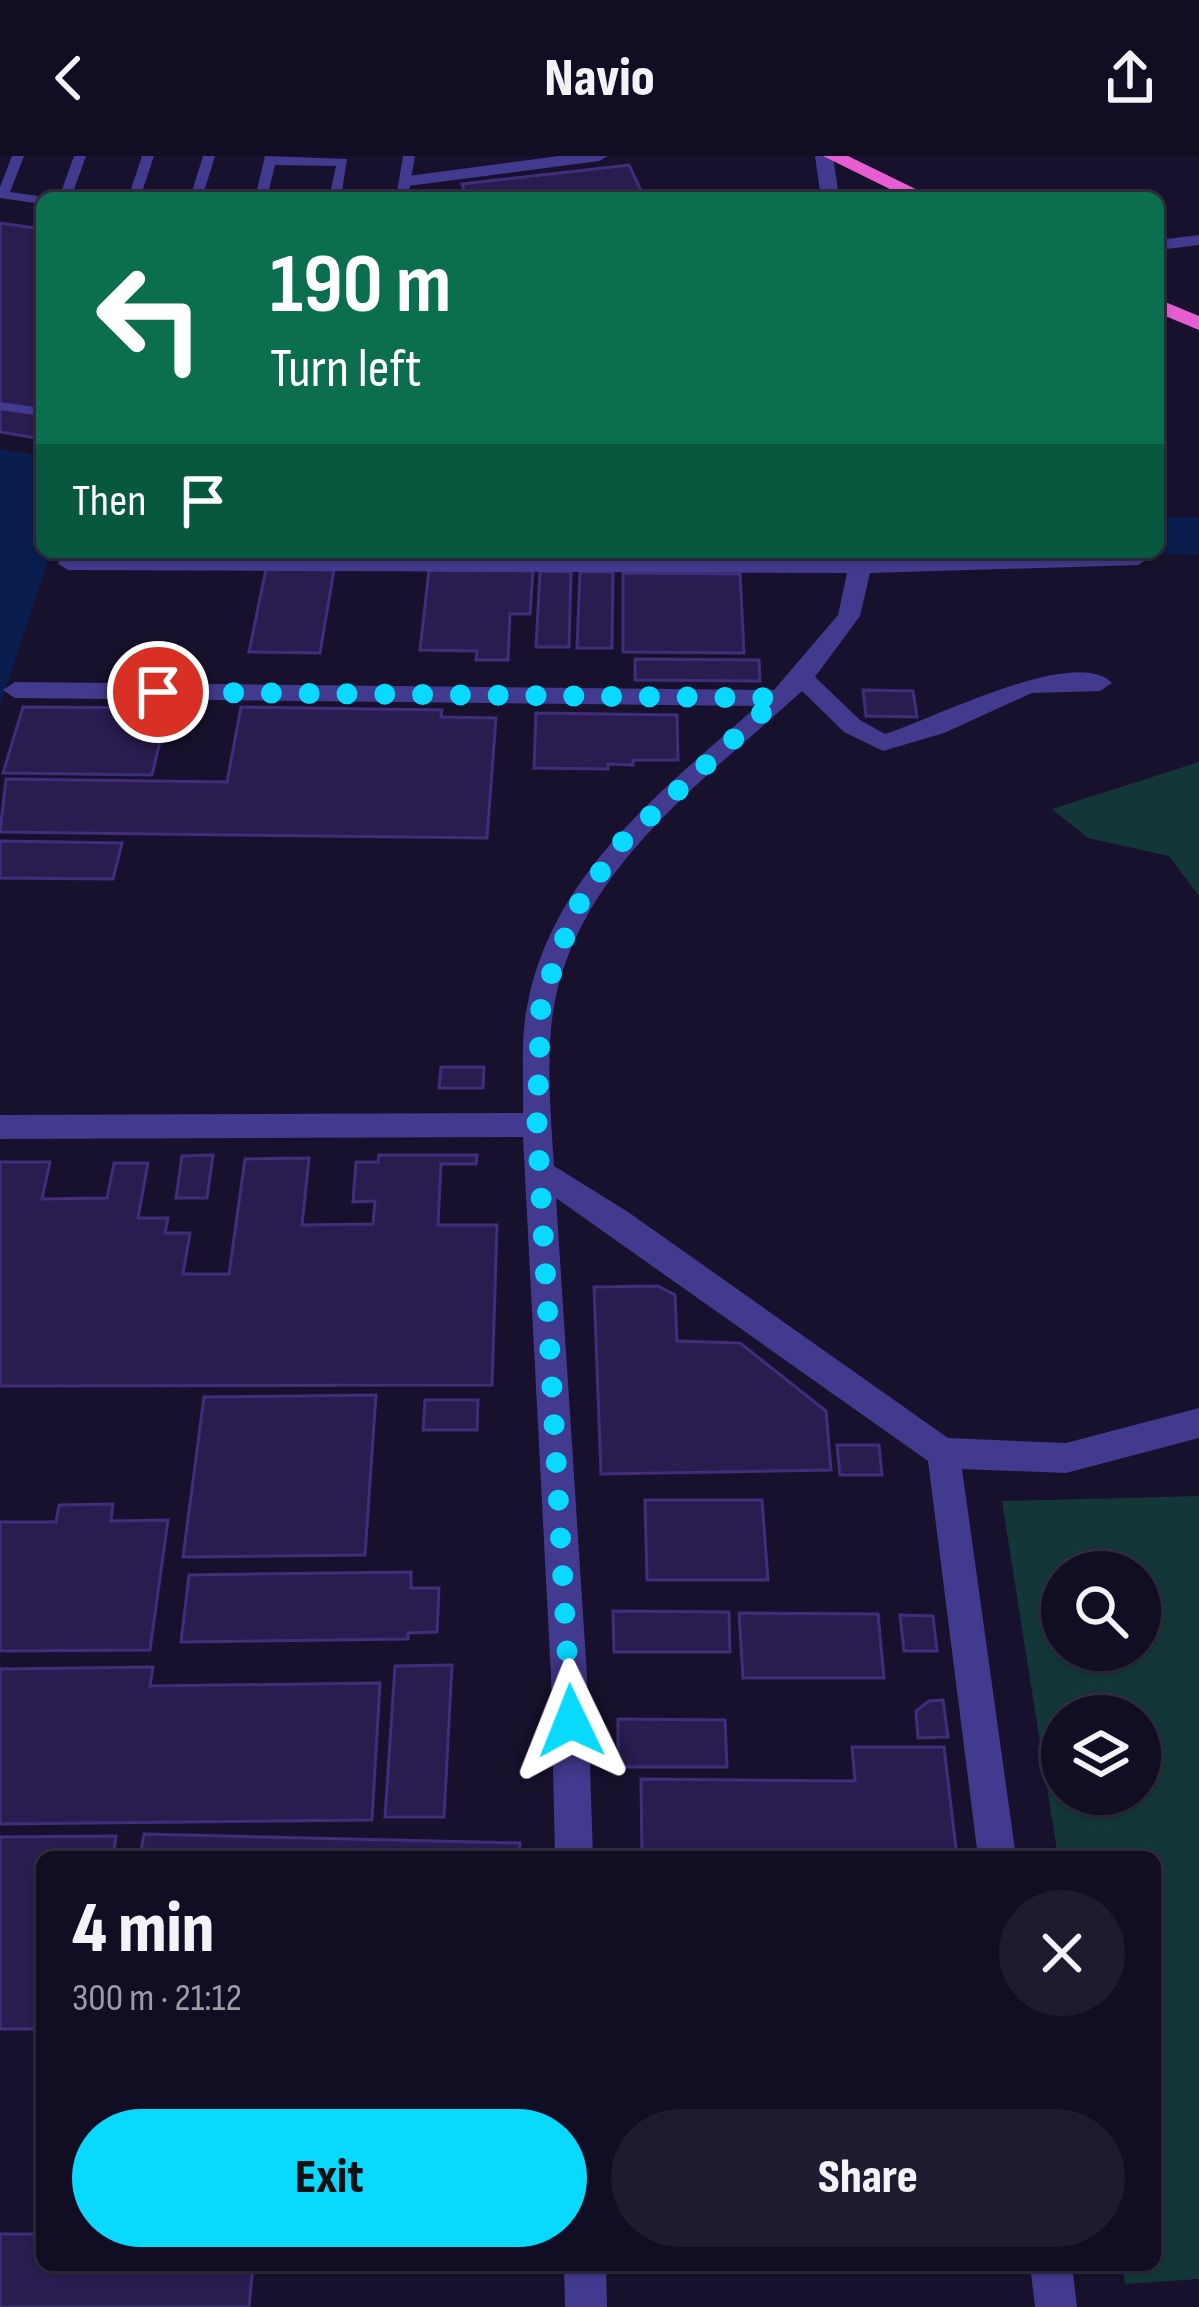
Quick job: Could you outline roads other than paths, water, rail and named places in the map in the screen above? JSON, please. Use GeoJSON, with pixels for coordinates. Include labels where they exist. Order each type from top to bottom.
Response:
{"type":"FeatureCollection","features":[{"type":"Feature","properties":{"kind":"highway"},"geometry":{"type":"LineString","coordinates":[[828,156],[910,192]]}},
{"type":"Feature","properties":{"kind":"highway"},"geometry":{"type":"LineString","coordinates":[[1164,308],[1199,324]]}},
{"type":"Feature","properties":{"kind":"street"},"geometry":{"type":"LineString","coordinates":[[405,189],[599,156]]}},
{"type":"Feature","properties":{"kind":"street"},"geometry":{"type":"LineString","coordinates":[[828,156],[830,192]]}},
{"type":"Feature","properties":{"kind":"street"},"geometry":{"type":"LineString","coordinates":[[1164,244],[1199,240]]}},
{"type":"Feature","properties":{"kind":"street"},"geometry":{"type":"LineString","coordinates":[[574,1851],[569,1676],[537,1125],[541,1002],[575,910],[618,846],[802,678],[849,616],[862,558]]}},
{"type":"Feature","properties":{"kind":"street"},"geometry":{"type":"LineString","coordinates":[[68,563],[1138,558]]}},
{"type":"Feature","properties":{"kind":"street"},"geometry":{"type":"LineString","coordinates":[[802,678],[852,726],[883,743],[936,727],[1029,686],[1100,683]]}},
{"type":"Feature","properties":{"kind":"street"},"geometry":{"type":"LineString","coordinates":[[15,690],[778,698]]}},
{"type":"Feature","properties":{"kind":"street"},"geometry":{"type":"LineString","coordinates":[[0,1127],[537,1125]]}},
{"type":"Feature","properties":{"kind":"street"},"geometry":{"type":"LineString","coordinates":[[540,1173],[616,1221],[943,1453],[1066,1458],[1199,1424]]}},
{"type":"Feature","properties":{"kind":"street"},"geometry":{"type":"LineString","coordinates":[[943,1453],[996,1851]]}},
{"type":"Feature","properties":{"kind":"street"},"geometry":{"type":"LineString","coordinates":[[585,2271],[586,2307]]}},
{"type":"Feature","properties":{"kind":"street"},"geometry":{"type":"LineString","coordinates":[[1052,2271],[1057,2307]]}},
{"type":"Feature","properties":{"kind":"lane"},"geometry":{"type":"LineString","coordinates":[[18,156],[2,194],[36,199]]}},
{"type":"Feature","properties":{"kind":"lane"},"geometry":{"type":"LineString","coordinates":[[67,192],[80,156]]}},
{"type":"Feature","properties":{"kind":"lane"},"geometry":{"type":"LineString","coordinates":[[136,192],[148,156]]}},
{"type":"Feature","properties":{"kind":"lane"},"geometry":{"type":"LineString","coordinates":[[198,192],[209,156]]}},
{"type":"Feature","properties":{"kind":"lane"},"geometry":{"type":"LineString","coordinates":[[405,189],[409,156]]}},
{"type":"Feature","properties":{"kind":"lane"},"geometry":{"type":"LineString","coordinates":[[263,192],[271,159],[343,162],[336,192]]}},
{"type":"Feature","properties":{"kind":"lane"},"geometry":{"type":"LineString","coordinates":[[0,406],[36,411]]}},
{"type":"Feature","properties":{"kind":"water"},"geometry":{"type":"Polygon","coordinates":[[[0,449],[36,455],[36,558],[49,558],[0,706],[0,449]]]}},
{"type":"Feature","properties":{"kind":"water"},"geometry":{"type":"Polygon","coordinates":[[[580,558],[845,558],[845,560],[580,558]]]}},
{"type":"Feature","properties":{"kind":"waterway"},"geometry":{"type":"LineString","coordinates":[[1164,536],[1199,536]]}}]}
